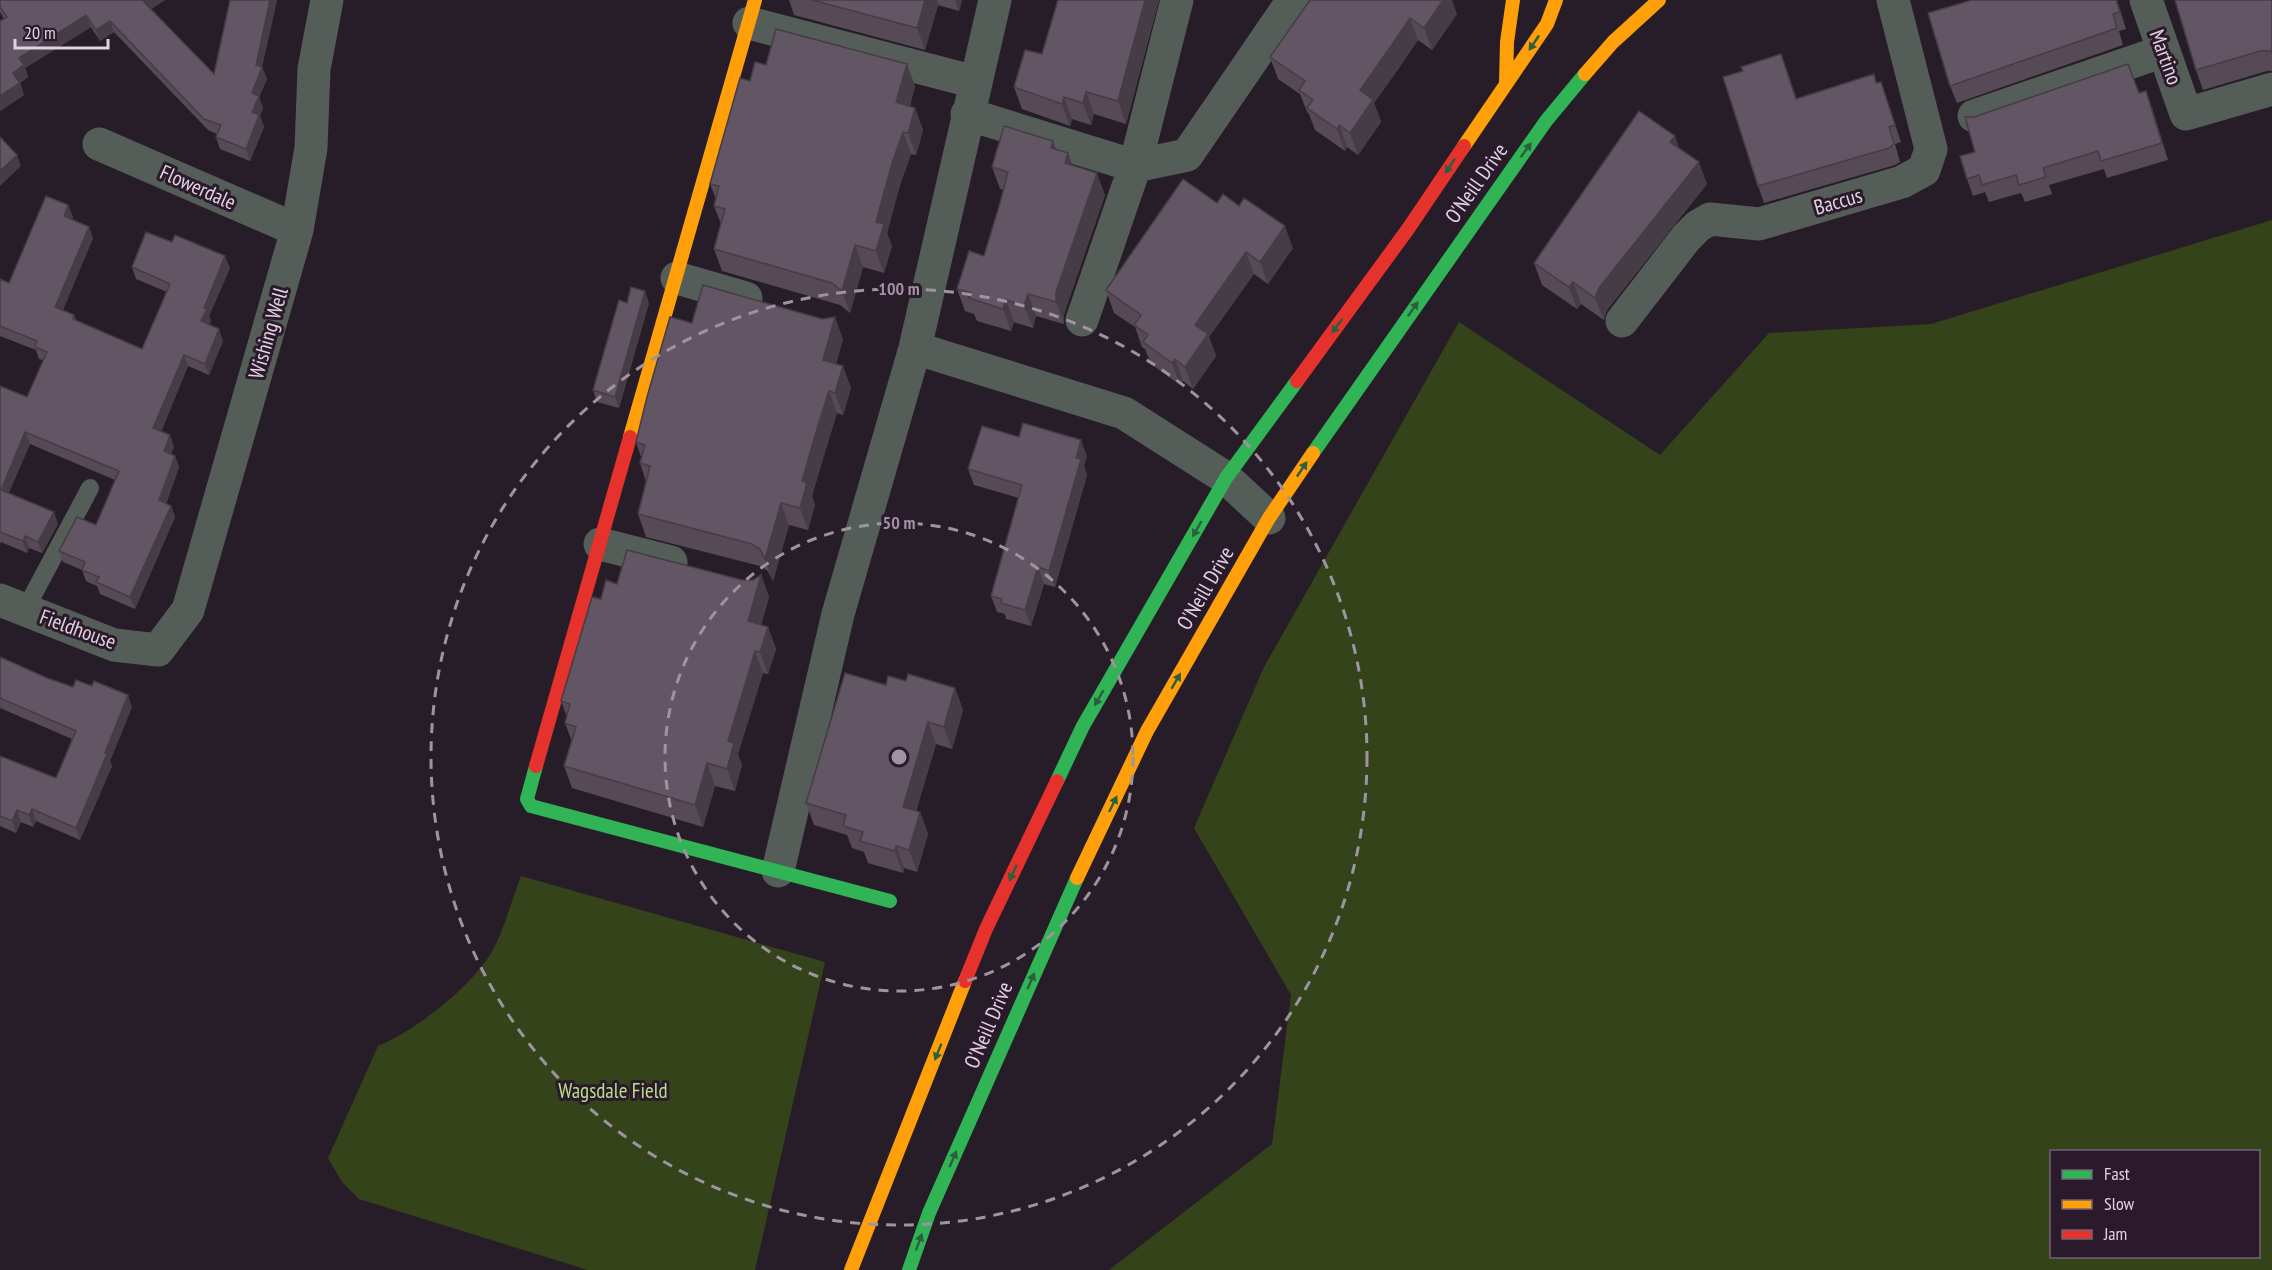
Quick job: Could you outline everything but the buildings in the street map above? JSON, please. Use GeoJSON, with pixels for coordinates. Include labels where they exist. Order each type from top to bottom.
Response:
{"type":"FeatureCollection","features":[{"type":"Feature","properties":{"kind":"main road"},"geometry":{"type":"LineString","coordinates":[[1506,83],[1507,42],[1513,0]]}},
{"type":"Feature","properties":{"kind":"main road","name":"O'Neill Drive"},"geometry":{"type":"LineString","coordinates":[[851,1270],[992,918],[1083,726],[1226,478],[1408,229],[1547,24],[1556,0]]}},
{"type":"Feature","properties":{"kind":"main road","name":"O'Neill Drive"},"geometry":{"type":"LineString","coordinates":[[909,1270],[929,1213],[1056,923],[1147,731],[1269,518],[1363,380],[1546,121],[1613,42],[1659,0]]}},
{"type":"Feature","properties":{"kind":"main road"},"geometry":{"type":"LineString","coordinates":[[752,11],[527,799],[528,803],[891,901]]}},
{"type":"Feature","properties":{"kind":"street","name":"Wishing Well"},"geometry":{"type":"LineString","coordinates":[[158,650],[188,610],[297,230],[311,148],[314,69],[327,0]]}},
{"type":"Feature","properties":{"kind":"street"},"geometry":{"type":"LineString","coordinates":[[778,871],[838,614],[915,348],[975,82],[996,0]]}},
{"type":"Feature","properties":{"kind":"street"},"geometry":{"type":"LineString","coordinates":[[1082,320],[1135,166],[1177,0]]}},
{"type":"Feature","properties":{"kind":"street"},"geometry":{"type":"LineString","coordinates":[[968,114],[1135,166],[1187,155],[1293,0]]}},
{"type":"Feature","properties":{"kind":"street","name":"Baccus"},"geometry":{"type":"LineString","coordinates":[[1622,321],[1686,238],[1698,226],[1710,219],[1759,225],[1902,182],[1924,170],[1931,149],[1893,0]]}},
{"type":"Feature","properties":{"kind":"street","name":"Martino"},"geometry":{"type":"LineString","coordinates":[[2146,0],[2186,114],[2272,88]]}},
{"type":"Feature","properties":{"kind":"street"},"geometry":{"type":"LineString","coordinates":[[752,11],[975,82]]}},
{"type":"Feature","properties":{"kind":"street"},"geometry":{"type":"LineString","coordinates":[[1974,116],[2164,51]]}},
{"type":"Feature","properties":{"kind":"street","name":"Flowerdale"},"geometry":{"type":"LineString","coordinates":[[99,144],[297,230]]}},
{"type":"Feature","properties":{"kind":"street"},"geometry":{"type":"LineString","coordinates":[[677,278],[778,307]]}},
{"type":"Feature","properties":{"kind":"street"},"geometry":{"type":"LineString","coordinates":[[915,348],[1124,413],[1226,478],[1269,518]]}},
{"type":"Feature","properties":{"kind":"street"},"geometry":{"type":"LineString","coordinates":[[600,544],[699,570]]}},
{"type":"Feature","properties":{"kind":"street","name":"Fieldhouse"},"geometry":{"type":"LineString","coordinates":[[13,605],[114,645],[158,650]]}},
{"type":"Feature","properties":{"kind":"lane"},"geometry":{"type":"LineString","coordinates":[[13,605],[90,488]]}},
{"type":"Feature","properties":{"kind":"green space"},"geometry":{"type":"Polygon","coordinates":[[[2272,220],[2272,1270],[1109,1270],[1272,1144],[1291,995],[1194,828],[1264,667],[1459,322],[1660,455],[1769,333],[1931,324],[2272,220]]]}},
{"type":"Feature","properties":{"kind":"green space","name":"Wagsdale Field"},"geometry":{"type":"Polygon","coordinates":[[[521,876],[825,962],[755,1270],[588,1270],[359,1199],[342,1182],[328,1158],[378,1046],[408,1030],[440,1007],[456,994],[482,966],[500,935],[521,876]]]}},
{"type":"Feature","properties":{"kind":"traffic: fast"},"geometry":{"type":"LineString","coordinates":[[1313,453],[1546,121],[1585,74]]}},
{"type":"Feature","properties":{"kind":"traffic: fast"},"geometry":{"type":"LineString","coordinates":[[1057,781],[1083,726],[1226,478],[1297,381]]}},
{"type":"Feature","properties":{"kind":"traffic: fast"},"geometry":{"type":"LineString","coordinates":[[536,766],[527,799],[531,806],[890,901]]}},
{"type":"Feature","properties":{"kind":"traffic: fast"},"geometry":{"type":"LineString","coordinates":[[909,1270],[929,1213],[1077,878]]}},
{"type":"Feature","properties":{"kind":"traffic: slow"},"geometry":{"type":"LineString","coordinates":[[630,437],[755,0]]}},
{"type":"Feature","properties":{"kind":"traffic: slow"},"geometry":{"type":"LineString","coordinates":[[1506,83],[1507,42],[1513,0]]}},
{"type":"Feature","properties":{"kind":"traffic: slow"},"geometry":{"type":"LineString","coordinates":[[1464,146],[1547,24],[1556,0]]}},
{"type":"Feature","properties":{"kind":"traffic: slow"},"geometry":{"type":"LineString","coordinates":[[1585,74],[1613,42],[1659,0]]}},
{"type":"Feature","properties":{"kind":"traffic: slow"},"geometry":{"type":"LineString","coordinates":[[1077,878],[1147,731],[1269,518],[1313,453]]}},
{"type":"Feature","properties":{"kind":"traffic: slow"},"geometry":{"type":"LineString","coordinates":[[851,1270],[965,981]]}},
{"type":"Feature","properties":{"kind":"traffic: jam"},"geometry":{"type":"LineString","coordinates":[[1297,381],[1408,229],[1464,146]]}},
{"type":"Feature","properties":{"kind":"traffic: jam"},"geometry":{"type":"LineString","coordinates":[[536,766],[630,437]]}},
{"type":"Feature","properties":{"kind":"traffic: jam"},"geometry":{"type":"LineString","coordinates":[[965,981],[986,929],[1057,781]]}}]}
